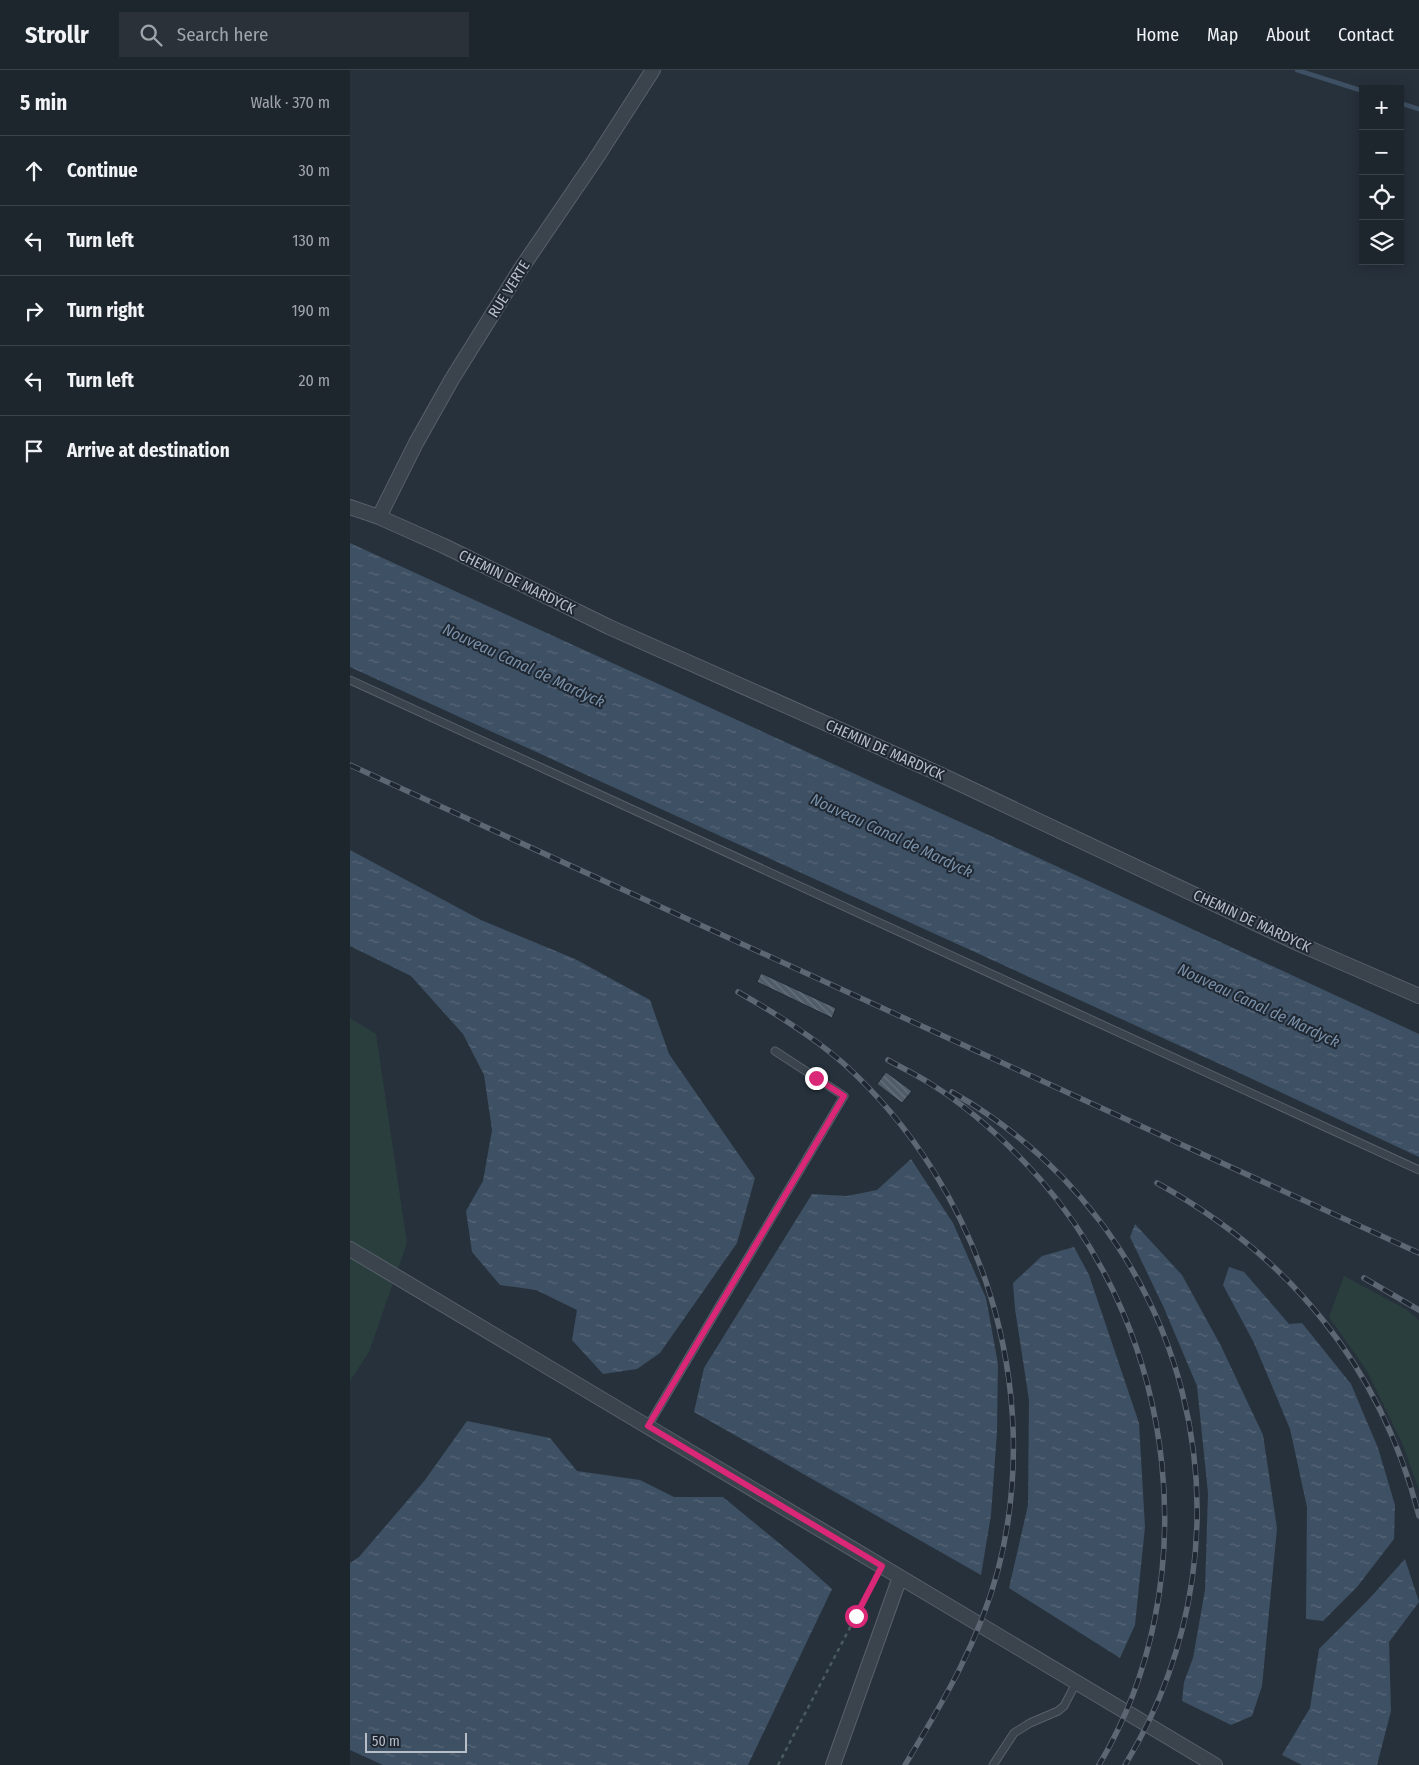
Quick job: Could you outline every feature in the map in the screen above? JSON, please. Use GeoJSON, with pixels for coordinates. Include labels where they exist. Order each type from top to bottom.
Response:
{"type":"FeatureCollection","features":[{"type":"Feature","properties":{"kind":"street","name":"RUE VERTE"},"geometry":{"type":"LineString","coordinates":[[379,516],[416,443],[452,379],[520,270],[597,157],[653,70]]}},
{"type":"Feature","properties":{"kind":"street","name":"CHEMIN DE MARDYCK"},"geometry":{"type":"LineString","coordinates":[[350,506],[379,516],[609,627],[926,768],[1270,930],[1419,996]]}},
{"type":"Feature","properties":{"kind":"street"},"geometry":{"type":"LineString","coordinates":[[350,1249],[1215,1765]]}},
{"type":"Feature","properties":{"kind":"street"},"geometry":{"type":"LineString","coordinates":[[833,1765],[900,1577]]}},
{"type":"Feature","properties":{"kind":"lane"},"geometry":{"type":"LineString","coordinates":[[350,680],[1419,1170]]}},
{"type":"Feature","properties":{"kind":"lane"},"geometry":{"type":"LineString","coordinates":[[648,1426],[844,1096],[775,1051]]}},
{"type":"Feature","properties":{"kind":"lane"},"geometry":{"type":"LineString","coordinates":[[993,1765],[1014,1733],[1030,1723],[1058,1711],[1064,1706],[1076,1683]]}},
{"type":"Feature","properties":{"kind":"path"},"geometry":{"type":"LineString","coordinates":[[778,1765],[882,1566]]}},
{"type":"Feature","properties":{"kind":"green space"},"geometry":{"type":"Polygon","coordinates":[[[350,1018],[376,1034],[407,1243],[369,1352],[350,1381],[350,1018]]]}},
{"type":"Feature","properties":{"kind":"green space"},"geometry":{"type":"Polygon","coordinates":[[[1344,1276],[1407,1310],[1419,1320],[1419,1490],[1403,1445],[1367,1371],[1329,1317],[1344,1276]]]}},
{"type":"Feature","properties":{"kind":"water","name":"Nouveau Canal de Mardyck"},"geometry":{"type":"Polygon","coordinates":[[[350,543],[1419,1034],[1419,1157],[1233,1070],[350,667],[350,543]]]}},
{"type":"Feature","properties":{"kind":"water"},"geometry":{"type":"Polygon","coordinates":[[[350,850],[481,920],[575,959],[650,1000],[669,1054],[755,1178],[737,1243],[660,1353],[637,1369],[603,1374],[572,1340],[577,1310],[536,1290],[500,1285],[472,1252],[466,1211],[483,1181],[492,1130],[484,1075],[463,1034],[411,976],[350,946],[350,850]]]}},
{"type":"Feature","properties":{"kind":"water"},"geometry":{"type":"Polygon","coordinates":[[[911,1159],[953,1223],[986,1298],[998,1364],[997,1432],[991,1515],[981,1575],[694,1412],[704,1368],[812,1194],[847,1196],[877,1190],[911,1159]]]}},
{"type":"Feature","properties":{"kind":"water"},"geometry":{"type":"Polygon","coordinates":[[[1135,1224],[1182,1275],[1221,1346],[1263,1435],[1277,1528],[1262,1686],[1252,1716],[1231,1725],[1182,1701],[1184,1682],[1193,1658],[1205,1590],[1208,1493],[1197,1386],[1164,1308],[1130,1237],[1135,1224]]]}},
{"type":"Feature","properties":{"kind":"water"},"geometry":{"type":"Polygon","coordinates":[[[1074,1247],[1089,1275],[1139,1423],[1145,1527],[1135,1625],[1120,1658],[1009,1588],[1028,1505],[1029,1400],[1015,1309],[1013,1283],[1042,1256],[1074,1247]]]}},
{"type":"Feature","properties":{"kind":"water"},"geometry":{"type":"Polygon","coordinates":[[[1229,1267],[1244,1272],[1289,1324],[1302,1323],[1351,1384],[1378,1448],[1395,1505],[1394,1539],[1357,1587],[1323,1621],[1306,1619],[1307,1507],[1290,1429],[1254,1343],[1223,1285],[1229,1267]]]}},
{"type":"Feature","properties":{"kind":"water"},"geometry":{"type":"Polygon","coordinates":[[[467,1421],[550,1438],[577,1471],[640,1480],[674,1497],[723,1497],[832,1589],[748,1765],[383,1765],[350,1750],[350,1563],[359,1557],[425,1480],[467,1421]]]}},
{"type":"Feature","properties":{"kind":"water"},"geometry":{"type":"Polygon","coordinates":[[[1405,1559],[1419,1602],[1389,1642],[1391,1711],[1377,1765],[1302,1765],[1282,1755],[1310,1708],[1319,1649],[1369,1599],[1405,1559]]]}},
{"type":"Feature","properties":{"kind":"building"},"geometry":{"type":"Polygon","coordinates":[[[761,973],[836,1008],[832,1018],[757,982],[761,973]]]}},
{"type":"Feature","properties":{"kind":"building"},"geometry":{"type":"Polygon","coordinates":[[[886,1072],[912,1091],[902,1103],[877,1084],[886,1072]]]}},
{"type":"Feature","properties":{"kind":"waterway"},"geometry":{"type":"LineString","coordinates":[[1297,70],[1359,90]]}},
{"type":"Feature","properties":{"kind":"waterway"},"geometry":{"type":"LineString","coordinates":[[1404,104],[1419,109]]}},
{"type":"Feature","properties":{"kind":"railway"},"geometry":{"type":"LineString","coordinates":[[350,765],[1419,1253]]}},
{"type":"Feature","properties":{"kind":"railway"},"geometry":{"type":"LineString","coordinates":[[738,992],[792,1025],[843,1063],[891,1113],[932,1169],[966,1230],[990,1295],[1006,1363],[1013,1432],[1011,1501],[998,1570],[981,1623],[959,1671],[905,1765]]}},
{"type":"Feature","properties":{"kind":"railway"},"geometry":{"type":"LineString","coordinates":[[888,1060],[926,1081],[960,1104],[1015,1152],[1040,1179],[1087,1242],[1123,1312],[1148,1386],[1162,1463],[1164,1541],[1155,1619],[1133,1694],[1099,1765]]}},
{"type":"Feature","properties":{"kind":"railway"},"geometry":{"type":"LineString","coordinates":[[952,1092],[1034,1151],[1100,1222],[1150,1303],[1182,1392],[1196,1485],[1192,1580],[1168,1674],[1125,1765]]}},
{"type":"Feature","properties":{"kind":"railway"},"geometry":{"type":"LineString","coordinates":[[1157,1183],[1205,1212],[1249,1245],[1288,1281],[1324,1321],[1354,1364],[1381,1411],[1402,1462],[1419,1516]]}},
{"type":"Feature","properties":{"kind":"railway"},"geometry":{"type":"LineString","coordinates":[[1364,1278],[1419,1310]]}},
{"type":"Feature","properties":{"kind":"route"},"geometry":{"type":"LineString","coordinates":[[816,1078],[844,1096],[648,1426],[882,1566],[856,1616]]}}]}
